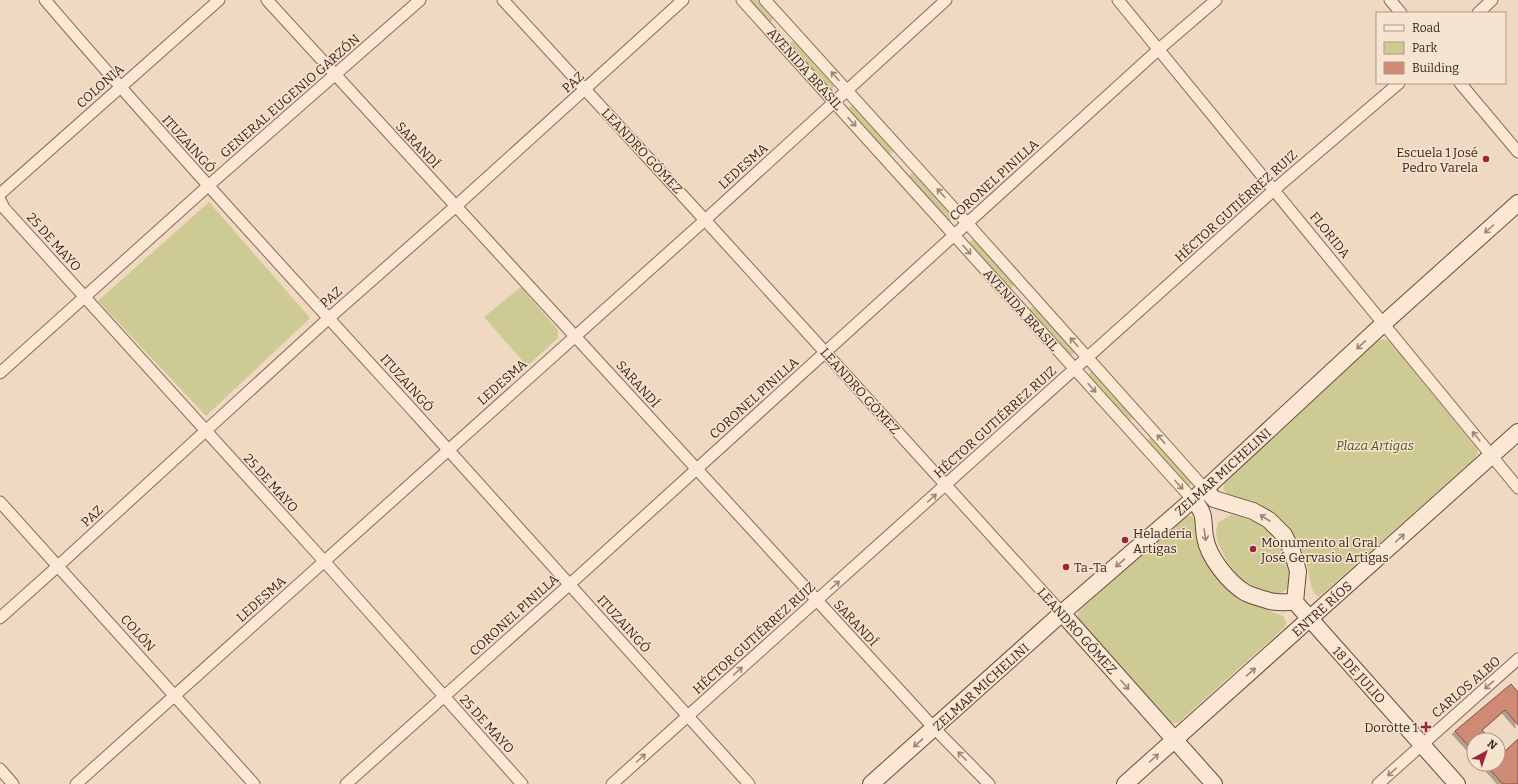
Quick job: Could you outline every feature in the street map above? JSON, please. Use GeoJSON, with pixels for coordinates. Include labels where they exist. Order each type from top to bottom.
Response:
{"type":"FeatureCollection","features":[{"type":"Feature","properties":{"kind":"street","name":"ITUZAINGÓ"},"geometry":{"type":"LineString","coordinates":[[45,0],[208,186],[750,784]]}},
{"type":"Feature","properties":{"kind":"street","name":"COLONIA"},"geometry":{"type":"LineString","coordinates":[[0,194],[219,0]]}},
{"type":"Feature","properties":{"kind":"street","name":"SARANDÍ"},"geometry":{"type":"LineString","coordinates":[[268,0],[817,601],[934,728],[989,784]]}},
{"type":"Feature","properties":{"kind":"street","name":"GENERAL EUGENIO GARZÓN"},"geometry":{"type":"LineString","coordinates":[[0,373],[208,186],[420,0]]}},
{"type":"Feature","properties":{"kind":"street","name":"LEANDRO GÓMEZ"},"geometry":{"type":"LineString","coordinates":[[503,0],[946,485],[1214,784]]}},
{"type":"Feature","properties":{"kind":"street","name":"PAZ"},"geometry":{"type":"LineString","coordinates":[[0,618],[328,318],[456,206],[683,0]]}},
{"type":"Feature","properties":{"kind":"street","name":"AVENIDA BRASIL"},"geometry":{"type":"LineString","coordinates":[[742,0],[1201,508],[1204,517],[1205,537],[1214,560],[1227,576],[1246,592],[1272,601],[1295,602],[1298,571],[1292,551],[1284,535],[1269,520],[1258,514],[1235,504],[1214,499],[848,90],[765,0]]}},
{"type":"Feature","properties":{"kind":"street","name":"LEDESMA"},"geometry":{"type":"LineString","coordinates":[[76,784],[705,220],[946,0]]}},
{"type":"Feature","properties":{"kind":"street","name":"FLORIDA"},"geometry":{"type":"LineString","coordinates":[[1118,0],[1275,189],[1383,324],[1518,488]]}},
{"type":"Feature","properties":{"kind":"street","name":"CORONEL PINILLA"},"geometry":{"type":"LineString","coordinates":[[346,784],[569,585],[1159,49],[1216,0]]}},
{"type":"Feature","properties":{"kind":"street"},"geometry":{"type":"LineString","coordinates":[[1390,0],[1400,12]]}},
{"type":"Feature","properties":{"kind":"street"},"geometry":{"type":"LineString","coordinates":[[1479,12],[1492,0]]}},
{"type":"Feature","properties":{"kind":"street","name":"HÉCTOR GUTIÉRREZ RUIZ"},"geometry":{"type":"LineString","coordinates":[[612,784],[1275,189],[1397,84]]}},
{"type":"Feature","properties":{"kind":"street"},"geometry":{"type":"LineString","coordinates":[[1461,84],[1518,152]]}},
{"type":"Feature","properties":{"kind":"street","name":"25 DE MAYO"},"geometry":{"type":"LineString","coordinates":[[0,200],[4,208],[324,561],[522,784]]}},
{"type":"Feature","properties":{"kind":"street","name":"ZELMAR MICHELINI"},"geometry":{"type":"LineString","coordinates":[[871,784],[1062,613],[1193,500],[1383,324],[1518,203]]}},
{"type":"Feature","properties":{"kind":"street","name":"ENTRE RÍOS"},"geometry":{"type":"LineString","coordinates":[[1125,784],[1310,620],[1518,432]]}},
{"type":"Feature","properties":{"kind":"street","name":"COLÓN"},"geometry":{"type":"LineString","coordinates":[[0,502],[254,784]]}},
{"type":"Feature","properties":{"kind":"street"},"geometry":{"type":"LineString","coordinates":[[1295,602],[1310,620]]}},
{"type":"Feature","properties":{"kind":"street","name":"18 DE JULIO"},"geometry":{"type":"LineString","coordinates":[[1310,620],[1457,784]]}},
{"type":"Feature","properties":{"kind":"street","name":"CARLOS ALBO"},"geometry":{"type":"LineString","coordinates":[[1378,784],[1518,660]]}},
{"type":"Feature","properties":{"kind":"street"},"geometry":{"type":"LineString","coordinates":[[0,769],[13,784]]}},
{"type":"Feature","properties":{"kind":"green space"},"geometry":{"type":"Polygon","coordinates":[[[748,0],[757,0],[773,17],[772,21],[768,22],[748,0]]]}},
{"type":"Feature","properties":{"kind":"green space"},"geometry":{"type":"Polygon","coordinates":[[[793,41],[834,84],[833,89],[828,89],[790,46],[789,44],[793,41]]]}},
{"type":"Feature","properties":{"kind":"green space"},"geometry":{"type":"Polygon","coordinates":[[[851,106],[854,106],[893,149],[892,153],[887,154],[849,111],[848,109],[851,106]]]}},
{"type":"Feature","properties":{"kind":"green space"},"geometry":{"type":"Polygon","coordinates":[[[912,173],[914,173],[953,216],[950,221],[948,221],[909,178],[912,173]]]}},
{"type":"Feature","properties":{"kind":"green space"},"geometry":{"type":"Polygon","coordinates":[[[209,202],[310,318],[206,416],[98,301],[209,202]]]}},
{"type":"Feature","properties":{"kind":"green space"},"geometry":{"type":"Polygon","coordinates":[[[974,240],[1013,284],[1011,288],[1008,288],[970,245],[969,243],[974,240]]]}},
{"type":"Feature","properties":{"kind":"green space"},"geometry":{"type":"Polygon","coordinates":[[[521,287],[558,330],[558,338],[527,366],[484,317],[521,287]]]}},
{"type":"Feature","properties":{"kind":"green space"},"geometry":{"type":"Polygon","coordinates":[[[1035,307],[1074,350],[1074,353],[1071,355],[1068,354],[1030,312],[1030,309],[1035,307]]]}},
{"type":"Feature","properties":{"kind":"green space","name":"Plaza Artigas"},"geometry":{"type":"Polygon","coordinates":[[[1384,339],[1390,342],[1477,449],[1478,453],[1475,458],[1319,597],[1314,593],[1305,559],[1291,531],[1268,510],[1254,503],[1231,496],[1223,489],[1227,476],[1379,340],[1384,339]]]}},
{"type":"Feature","properties":{"kind":"green space"},"geometry":{"type":"Polygon","coordinates":[[[1091,372],[1094,372],[1133,415],[1133,418],[1130,420],[1127,419],[1089,377],[1091,372]]]}},
{"type":"Feature","properties":{"kind":"green space"},"geometry":{"type":"Polygon","coordinates":[[[1151,437],[1192,481],[1189,486],[1148,442],[1151,437]]]}},
{"type":"Feature","properties":{"kind":"green space"},"geometry":{"type":"Polygon","coordinates":[[[1231,515],[1249,519],[1260,525],[1270,532],[1278,541],[1286,556],[1291,572],[1289,586],[1284,591],[1272,594],[1257,588],[1241,578],[1230,565],[1219,546],[1216,532],[1218,523],[1231,515]]]}},
{"type":"Feature","properties":{"kind":"green space"},"geometry":{"type":"Polygon","coordinates":[[[1184,516],[1191,516],[1196,520],[1212,570],[1226,588],[1240,599],[1283,616],[1286,622],[1285,627],[1179,722],[1175,723],[1171,722],[1078,619],[1078,612],[1184,516]]]}},
{"type":"Feature","properties":{"kind":"building"},"geometry":{"type":"Polygon","coordinates":[[[1511,684],[1518,692],[1518,725],[1505,710],[1482,730],[1484,732],[1466,732],[1466,743],[1455,731],[1511,684]]]}},
{"type":"Feature","properties":{"kind":"building"},"geometry":{"type":"Polygon","coordinates":[[[1518,739],[1518,784],[1503,784],[1492,772],[1506,772],[1506,750],[1518,739]]]}},
{"type":"Feature","properties":{"kind":"place","name":"Escuela 1 José Pedro Varela"},"geometry":{"type":"Point","coordinates":[1486,159]}},
{"type":"Feature","properties":{"kind":"place","name":"Heladería Artigas"},"geometry":{"type":"Point","coordinates":[1125,540]}},
{"type":"Feature","properties":{"kind":"place","name":"Monumento al Gral. José Gervasio Artigas"},"geometry":{"type":"Point","coordinates":[1253,549]}},
{"type":"Feature","properties":{"kind":"place","name":"Ta-Ta"},"geometry":{"type":"Point","coordinates":[1066,567]}},
{"type":"Feature","properties":{"kind":"place","name":"Dorotte 1"},"geometry":{"type":"Point","coordinates":[1426,727]}}]}
